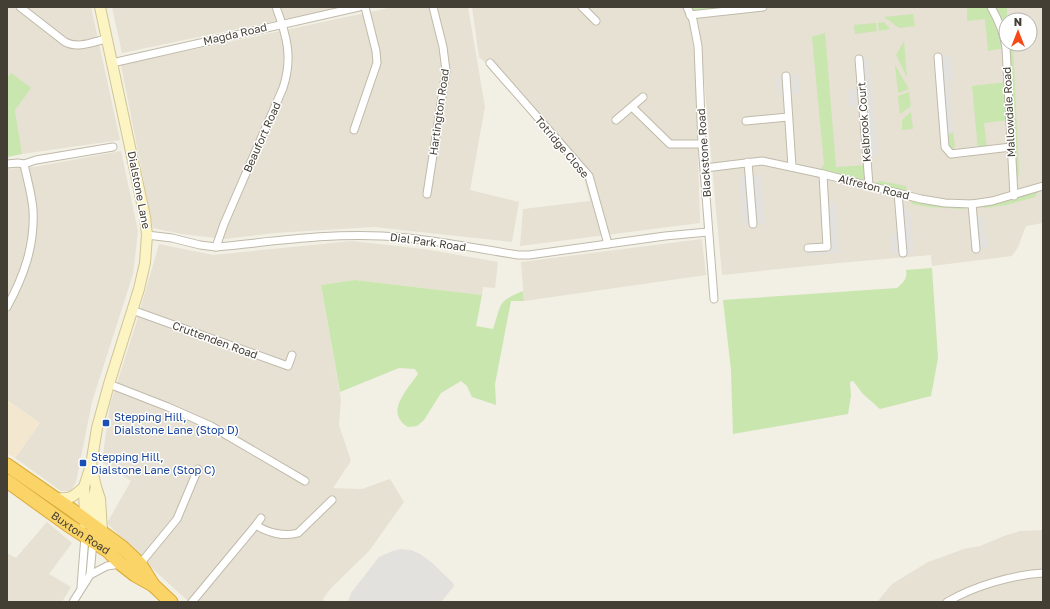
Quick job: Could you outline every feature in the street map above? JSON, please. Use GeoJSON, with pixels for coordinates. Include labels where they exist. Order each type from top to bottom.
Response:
{"type":"FeatureCollection","features":[{"type":"Feature","properties":{"kind":"highway","name":"Buxton Road"},"geometry":{"type":"LineString","coordinates":[[7,466],[122,547],[140,564],[153,586]]}},
{"type":"Feature","properties":{"kind":"highway","name":"Buxton Road"},"geometry":{"type":"LineString","coordinates":[[7,481],[108,550],[121,564],[153,586],[171,602]]}},
{"type":"Feature","properties":{"kind":"street"},"geometry":{"type":"LineString","coordinates":[[20,7],[71,46],[106,39]]}},
{"type":"Feature","properties":{"kind":"street","name":"Dialstone Lane"},"geometry":{"type":"LineString","coordinates":[[93,526],[84,487],[91,465],[97,428],[145,263],[147,235],[144,211],[100,7]]}},
{"type":"Feature","properties":{"kind":"street","name":"Beaufort Road"},"geometry":{"type":"LineString","coordinates":[[216,246],[288,74],[286,41],[282,23],[276,7]]}},
{"type":"Feature","properties":{"kind":"street","name":"Magda Road"},"geometry":{"type":"LineString","coordinates":[[112,63],[282,23],[359,7]]}},
{"type":"Feature","properties":{"kind":"street"},"geometry":{"type":"LineString","coordinates":[[354,130],[377,63],[376,52],[365,7]]}},
{"type":"Feature","properties":{"kind":"street","name":"Hartington Road"},"geometry":{"type":"LineString","coordinates":[[427,194],[446,71],[443,47],[432,7]]}},
{"type":"Feature","properties":{"kind":"street"},"geometry":{"type":"LineString","coordinates":[[582,7],[596,21]]}},
{"type":"Feature","properties":{"kind":"street","name":"Blackstone Road"},"geometry":{"type":"LineString","coordinates":[[687,7],[698,46],[702,144],[714,299]]}},
{"type":"Feature","properties":{"kind":"street"},"geometry":{"type":"LineString","coordinates":[[690,15],[763,7]]}},
{"type":"Feature","properties":{"kind":"street","name":"Mallowdale Road"},"geometry":{"type":"LineString","coordinates":[[991,7],[1004,35],[1014,196]]}},
{"type":"Feature","properties":{"kind":"street"},"geometry":{"type":"LineString","coordinates":[[938,57],[945,147],[951,154],[1011,147]]}},
{"type":"Feature","properties":{"kind":"street","name":"Kelbrook Court"},"geometry":{"type":"LineString","coordinates":[[859,59],[869,185]]}},
{"type":"Feature","properties":{"kind":"street","name":"Totridge Close"},"geometry":{"type":"LineString","coordinates":[[490,63],[589,176],[608,244]]}},
{"type":"Feature","properties":{"kind":"street"},"geometry":{"type":"LineString","coordinates":[[786,76],[792,167]]}},
{"type":"Feature","properties":{"kind":"street"},"geometry":{"type":"LineString","coordinates":[[616,120],[643,97]]}},
{"type":"Feature","properties":{"kind":"street"},"geometry":{"type":"LineString","coordinates":[[632,107],[670,144],[702,144]]}},
{"type":"Feature","properties":{"kind":"street"},"geometry":{"type":"LineString","coordinates":[[746,121],[788,117]]}},
{"type":"Feature","properties":{"kind":"street"},"geometry":{"type":"LineString","coordinates":[[7,164],[24,164],[36,160],[113,146]]}},
{"type":"Feature","properties":{"kind":"street","name":"Alfreton Road"},"geometry":{"type":"LineString","coordinates":[[705,168],[762,161],[869,185],[931,201],[972,204],[1014,196],[1043,186]]}},
{"type":"Feature","properties":{"kind":"street"},"geometry":{"type":"LineString","coordinates":[[748,162],[753,224]]}},
{"type":"Feature","properties":{"kind":"street"},"geometry":{"type":"LineString","coordinates":[[7,307],[18,288],[27,264],[32,240],[33,209],[24,164]]}},
{"type":"Feature","properties":{"kind":"street"},"geometry":{"type":"LineString","coordinates":[[808,248],[827,247],[822,174]]}},
{"type":"Feature","properties":{"kind":"street"},"geometry":{"type":"LineString","coordinates":[[898,193],[903,254]]}},
{"type":"Feature","properties":{"kind":"street"},"geometry":{"type":"LineString","coordinates":[[972,204],[976,249]]}},
{"type":"Feature","properties":{"kind":"street","name":"Dial Park Road"},"geometry":{"type":"LineString","coordinates":[[147,235],[172,238],[200,245],[216,246],[355,235],[384,236],[518,255],[529,255],[665,236],[708,232]]}},
{"type":"Feature","properties":{"kind":"street","name":"Cruttenden Road"},"geometry":{"type":"LineString","coordinates":[[132,310],[288,366],[292,355]]}},
{"type":"Feature","properties":{"kind":"street"},"geometry":{"type":"LineString","coordinates":[[109,384],[211,426],[305,481]]}},
{"type":"Feature","properties":{"kind":"street","name":"Dialstone Lane"},"geometry":{"type":"LineString","coordinates":[[91,465],[96,487],[93,499],[93,526]]}},
{"type":"Feature","properties":{"kind":"street"},"geometry":{"type":"LineString","coordinates":[[140,564],[177,519],[198,469]]}},
{"type":"Feature","properties":{"kind":"street"},"geometry":{"type":"LineString","coordinates":[[54,498],[74,496],[84,487]]}},
{"type":"Feature","properties":{"kind":"street"},"geometry":{"type":"LineString","coordinates":[[256,525],[262,530],[281,534],[291,535],[298,533],[332,500]]}},
{"type":"Feature","properties":{"kind":"street"},"geometry":{"type":"LineString","coordinates":[[192,602],[261,518]]}},
{"type":"Feature","properties":{"kind":"street"},"geometry":{"type":"LineString","coordinates":[[81,589],[89,538],[93,526]]}},
{"type":"Feature","properties":{"kind":"street"},"geometry":{"type":"LineString","coordinates":[[89,538],[90,575]]}},
{"type":"Feature","properties":{"kind":"street"},"geometry":{"type":"LineString","coordinates":[[73,602],[90,575],[107,566],[121,564]]}},
{"type":"Feature","properties":{"kind":"street"},"geometry":{"type":"LineString","coordinates":[[951,601],[987,584],[1043,573]]}},
{"type":"Feature","properties":{"kind":"shaded area"},"geometry":{"type":"Polygon","coordinates":[[[7,7],[91,7],[120,140],[22,154],[11,74],[7,79],[7,7]]]}},
{"type":"Feature","properties":{"kind":"shaded area"},"geometry":{"type":"Polygon","coordinates":[[[112,7],[343,7],[122,53],[112,7]]]}},
{"type":"Feature","properties":{"kind":"shaded area"},"geometry":{"type":"Polygon","coordinates":[[[393,7],[468,7],[485,107],[470,190],[519,202],[512,242],[374,227],[275,233],[225,239],[181,234],[153,228],[121,65],[393,7]]]}},
{"type":"Feature","properties":{"kind":"shaded area"},"geometry":{"type":"Polygon","coordinates":[[[472,7],[683,7],[689,20],[695,57],[700,223],[520,246],[523,209],[590,201],[583,174],[488,65],[479,57],[472,7]]]}},
{"type":"Feature","properties":{"kind":"shaded area"},"geometry":{"type":"Polygon","coordinates":[[[692,7],[1043,7],[1043,223],[1026,226],[1018,247],[1012,256],[932,266],[931,255],[722,275],[700,36],[692,7]]]}},
{"type":"Feature","properties":{"kind":"shaded area"},"geometry":{"type":"Polygon","coordinates":[[[951,56],[954,80],[949,81],[953,132],[944,137],[938,57],[951,56]]]}},
{"type":"Feature","properties":{"kind":"shaded area"},"geometry":{"type":"Polygon","coordinates":[[[869,58],[878,155],[867,158],[863,105],[849,107],[848,90],[861,88],[859,59],[869,58]]]}},
{"type":"Feature","properties":{"kind":"shaded area"},"geometry":{"type":"Polygon","coordinates":[[[798,75],[800,93],[778,95],[775,77],[798,75]]]}},
{"type":"Feature","properties":{"kind":"shaded area"},"geometry":{"type":"Polygon","coordinates":[[[121,151],[138,231],[133,274],[92,402],[76,482],[71,491],[61,491],[15,458],[40,423],[7,400],[7,169],[34,167],[121,151]]]}},
{"type":"Feature","properties":{"kind":"shaded area"},"geometry":{"type":"Polygon","coordinates":[[[761,175],[765,224],[743,225],[739,177],[761,175]]]}},
{"type":"Feature","properties":{"kind":"shaded area"},"geometry":{"type":"Polygon","coordinates":[[[824,199],[836,204],[839,253],[808,255],[808,248],[827,247],[824,199]]]}},
{"type":"Feature","properties":{"kind":"shaded area"},"geometry":{"type":"Polygon","coordinates":[[[899,206],[910,211],[914,253],[892,254],[890,234],[902,233],[899,206]]]}},
{"type":"Feature","properties":{"kind":"shaded area"},"geometry":{"type":"Polygon","coordinates":[[[974,217],[984,217],[985,238],[988,238],[989,247],[976,249],[974,217]]]}},
{"type":"Feature","properties":{"kind":"shaded area"},"geometry":{"type":"Polygon","coordinates":[[[702,239],[706,275],[524,301],[521,262],[702,239]]]}},
{"type":"Feature","properties":{"kind":"shaded area"},"geometry":{"type":"Polygon","coordinates":[[[352,241],[424,249],[498,262],[495,288],[483,287],[482,295],[355,280],[321,285],[341,400],[339,425],[351,461],[333,488],[362,489],[390,479],[404,502],[369,551],[331,588],[323,599],[325,602],[189,602],[143,560],[107,523],[131,481],[102,462],[110,405],[136,324],[159,244],[213,255],[352,241]]]}},
{"type":"Feature","properties":{"kind":"shaded area"},"geometry":{"type":"Polygon","coordinates":[[[7,400],[40,423],[15,458],[7,453],[7,400]]]}},
{"type":"Feature","properties":{"kind":"shaded area"},"geometry":{"type":"Polygon","coordinates":[[[47,522],[72,543],[49,574],[71,587],[62,602],[7,602],[7,553],[16,558],[47,522]]]}},
{"type":"Feature","properties":{"kind":"shaded area"},"geometry":{"type":"Polygon","coordinates":[[[1043,530],[1043,602],[877,602],[892,584],[928,562],[964,549],[980,546],[1020,531],[1043,530]]]}},
{"type":"Feature","properties":{"kind":"shaded area"},"geometry":{"type":"Polygon","coordinates":[[[400,549],[411,550],[420,554],[431,562],[453,583],[454,586],[441,602],[348,602],[351,593],[379,557],[400,549]]]}},
{"type":"Feature","properties":{"kind":"green space"},"geometry":{"type":"Polygon","coordinates":[[[687,7],[727,7],[727,11],[690,15],[687,7]]]}},
{"type":"Feature","properties":{"kind":"green space"},"geometry":{"type":"Polygon","coordinates":[[[967,7],[1007,7],[1007,12],[998,12],[998,49],[988,51],[985,19],[967,21],[967,7]]]}},
{"type":"Feature","properties":{"kind":"green space"},"geometry":{"type":"Polygon","coordinates":[[[913,14],[915,26],[899,28],[884,17],[913,14]]]}},
{"type":"Feature","properties":{"kind":"green space"},"geometry":{"type":"Polygon","coordinates":[[[884,22],[890,29],[879,31],[878,23],[884,22]]]}},
{"type":"Feature","properties":{"kind":"green space"},"geometry":{"type":"Polygon","coordinates":[[[876,23],[877,31],[855,34],[854,25],[876,23]]]}},
{"type":"Feature","properties":{"kind":"green space"},"geometry":{"type":"Polygon","coordinates":[[[825,33],[836,167],[867,165],[869,185],[880,181],[906,186],[907,196],[819,173],[824,164],[812,37],[825,33]]]}},
{"type":"Feature","properties":{"kind":"green space"},"geometry":{"type":"Polygon","coordinates":[[[904,41],[907,77],[896,55],[904,41]]]}},
{"type":"Feature","properties":{"kind":"green space"},"geometry":{"type":"Polygon","coordinates":[[[1005,52],[1013,52],[1019,173],[1014,195],[1041,187],[1035,197],[1006,205],[985,208],[973,204],[1014,196],[1010,120],[984,123],[987,149],[978,150],[972,86],[1008,82],[1005,52]]]}},
{"type":"Feature","properties":{"kind":"green space"},"geometry":{"type":"Polygon","coordinates":[[[895,65],[909,89],[898,93],[895,65]]]}},
{"type":"Feature","properties":{"kind":"green space"},"geometry":{"type":"Polygon","coordinates":[[[11,73],[31,88],[15,110],[22,154],[7,157],[7,79],[11,73]]]}},
{"type":"Feature","properties":{"kind":"green space"},"geometry":{"type":"Polygon","coordinates":[[[909,92],[911,106],[900,114],[898,96],[909,92]]]}},
{"type":"Feature","properties":{"kind":"green space"},"geometry":{"type":"Polygon","coordinates":[[[911,112],[913,129],[902,130],[902,120],[911,112]]]}},
{"type":"Feature","properties":{"kind":"green space"},"geometry":{"type":"Polygon","coordinates":[[[953,132],[955,146],[951,154],[944,137],[953,132]]]}},
{"type":"Feature","properties":{"kind":"green space"},"geometry":{"type":"Polygon","coordinates":[[[907,196],[973,204],[963,209],[929,207],[912,204],[907,196]]]}},
{"type":"Feature","properties":{"kind":"green space"},"geometry":{"type":"Polygon","coordinates":[[[932,268],[938,358],[931,396],[880,409],[863,394],[853,381],[850,382],[851,396],[848,414],[733,434],[731,370],[723,300],[897,288],[904,280],[906,270],[932,268]]]}},
{"type":"Feature","properties":{"kind":"green space"},"geometry":{"type":"Polygon","coordinates":[[[355,280],[482,295],[476,326],[493,329],[499,309],[504,301],[523,291],[524,301],[511,301],[495,384],[496,405],[472,397],[467,386],[461,381],[441,393],[424,420],[417,426],[408,427],[401,421],[398,415],[398,408],[404,394],[418,374],[415,369],[399,368],[340,392],[321,285],[355,280]]]}},
{"type":"Feature","properties":{"kind":"place","name":"Stepping Hill, Dialstone Lane (Stop D)"},"geometry":{"type":"Point","coordinates":[106,423]}},
{"type":"Feature","properties":{"kind":"place","name":"Stepping Hill, Dialstone Lane (Stop C)"},"geometry":{"type":"Point","coordinates":[83,463]}}]}
